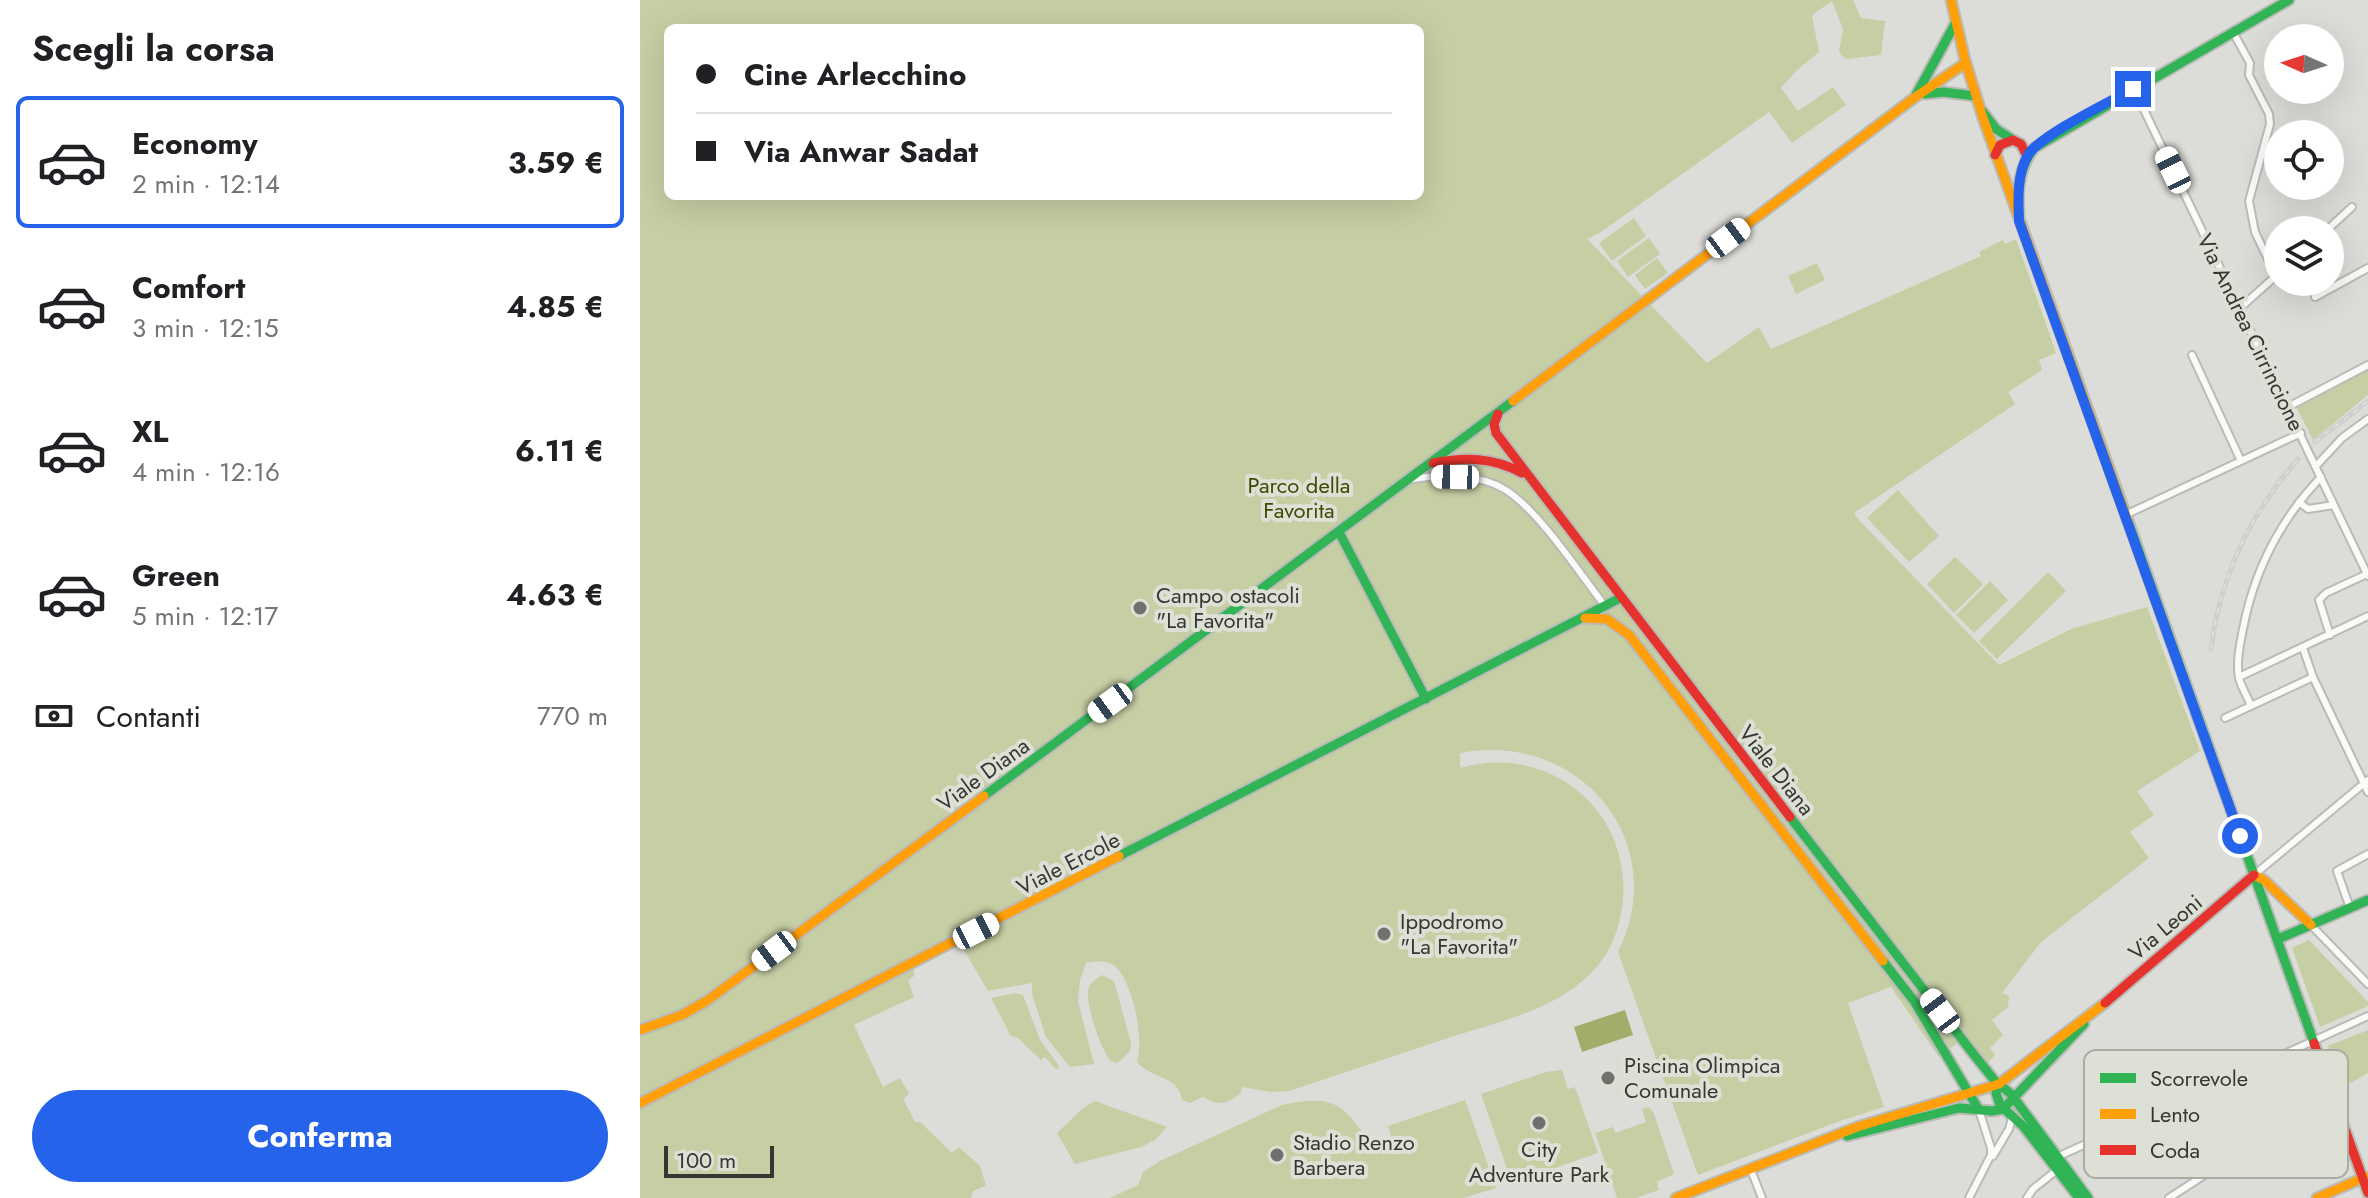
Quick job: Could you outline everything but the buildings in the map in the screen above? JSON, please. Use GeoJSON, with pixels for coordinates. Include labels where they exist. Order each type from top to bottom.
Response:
{"type":"FeatureCollection","features":[{"type":"Feature","properties":{"kind":"street"},"geometry":{"type":"LineString","coordinates":[[1951,0],[1964,64],[1996,162],[2318,1050]]}},
{"type":"Feature","properties":{"kind":"street"},"geometry":{"type":"LineString","coordinates":[[2019,221],[2022,168],[2027,156],[2048,138],[2289,0]]}},
{"type":"Feature","properties":{"kind":"street"},"geometry":{"type":"LineString","coordinates":[[1914,98],[1955,23]]}},
{"type":"Feature","properties":{"kind":"street"},"geometry":{"type":"LineString","coordinates":[[2233,32],[2250,63],[2249,75],[2269,114],[2270,124],[2249,201],[2255,232],[2264,250]]}},
{"type":"Feature","properties":{"kind":"street"},"geometry":{"type":"LineString","coordinates":[[1501,409],[1914,98],[1964,64]]}},
{"type":"Feature","properties":{"kind":"street","name":"Via Andrea Cirrincione"},"geometry":{"type":"LineString","coordinates":[[2133,89],[2368,575]]}},
{"type":"Feature","properties":{"kind":"street"},"geometry":{"type":"LineString","coordinates":[[1914,98],[1934,93],[1975,96]]}},
{"type":"Feature","properties":{"kind":"street"},"geometry":{"type":"LineString","coordinates":[[1979,106],[1996,129],[2024,148],[2027,156]]}},
{"type":"Feature","properties":{"kind":"street"},"geometry":{"type":"LineString","coordinates":[[1996,162],[2000,145],[2013,140]]}},
{"type":"Feature","properties":{"kind":"street"},"geometry":{"type":"LineString","coordinates":[[1996,162],[2009,172],[2022,168]]}},
{"type":"Feature","properties":{"kind":"street"},"geometry":{"type":"LineString","coordinates":[[2342,216],[2352,207]]}},
{"type":"Feature","properties":{"kind":"street"},"geometry":{"type":"LineString","coordinates":[[2315,297],[2368,268]]}},
{"type":"Feature","properties":{"kind":"street"},"geometry":{"type":"LineString","coordinates":[[2240,308],[2264,287]]}},
{"type":"Feature","properties":{"kind":"street"},"geometry":{"type":"LineString","coordinates":[[2192,355],[2241,461]]}},
{"type":"Feature","properties":{"kind":"street"},"geometry":{"type":"LineString","coordinates":[[2288,407],[2368,365]]}},
{"type":"Feature","properties":{"kind":"street","name":"Viale Diana"},"geometry":{"type":"LineString","coordinates":[[640,1030],[682,1015],[708,1000],[1501,409]]}},
{"type":"Feature","properties":{"kind":"street","name":"Viale Diana"},"geometry":{"type":"LineString","coordinates":[[1501,409],[1495,419],[1496,433],[1965,1044],[2015,1099],[2088,1198]]}},
{"type":"Feature","properties":{"kind":"street"},"geometry":{"type":"LineString","coordinates":[[2316,466],[2342,438],[2368,419]]}},
{"type":"Feature","properties":{"kind":"street"},"geometry":{"type":"LineString","coordinates":[[2125,515],[2301,433]]}},
{"type":"Feature","properties":{"kind":"street","name":"Viale Diana"},"geometry":{"type":"LineString","coordinates":[[1429,464],[1459,459],[1488,460],[1513,467],[1529,477]]}},
{"type":"Feature","properties":{"kind":"street"},"geometry":{"type":"LineString","coordinates":[[1406,481],[1430,477],[1470,478],[1506,490],[1537,519],[1605,606]]}},
{"type":"Feature","properties":{"kind":"street"},"geometry":{"type":"LineString","coordinates":[[2251,706],[2239,677],[2239,648],[2247,608],[2261,567],[2283,525],[2321,477]]}},
{"type":"Feature","properties":{"kind":"street"},"geometry":{"type":"LineString","coordinates":[[2299,502],[2308,509],[2334,505]]}},
{"type":"Feature","properties":{"kind":"street"},"geometry":{"type":"LineString","coordinates":[[1339,532],[1426,699]]}},
{"type":"Feature","properties":{"kind":"street"},"geometry":{"type":"LineString","coordinates":[[2330,635],[2319,600],[2326,593],[2368,575]]}},
{"type":"Feature","properties":{"kind":"street","name":"Viale Ercole"},"geometry":{"type":"LineString","coordinates":[[640,1103],[1620,598]]}},
{"type":"Feature","properties":{"kind":"street"},"geometry":{"type":"LineString","coordinates":[[2239,677],[2368,616]]}},
{"type":"Feature","properties":{"kind":"street","name":"Viale Diana"},"geometry":{"type":"LineString","coordinates":[[1580,620],[1600,618],[1622,628],[1673,688],[1914,1001],[1967,1095],[1979,1110]]}},
{"type":"Feature","properties":{"kind":"street"},"geometry":{"type":"LineString","coordinates":[[2303,648],[2313,677],[2323,692],[2368,792]]}},
{"type":"Feature","properties":{"kind":"street"},"geometry":{"type":"LineString","coordinates":[[2225,718],[2313,677]]}},
{"type":"Feature","properties":{"kind":"street"},"geometry":{"type":"LineString","coordinates":[[2254,875],[2366,782]]}},
{"type":"Feature","properties":{"kind":"street"},"geometry":{"type":"LineString","coordinates":[[2350,908],[2337,871],[2368,854]]}},
{"type":"Feature","properties":{"kind":"street"},"geometry":{"type":"LineString","coordinates":[[2254,875],[2264,880],[2368,984]]}},
{"type":"Feature","properties":{"kind":"street","name":"Via Leoni"},"geometry":{"type":"LineString","coordinates":[[1830,1140],[1857,1127],[2003,1087],[2254,875]]}},
{"type":"Feature","properties":{"kind":"street"},"geometry":{"type":"LineString","coordinates":[[2278,939],[2368,900]]}},
{"type":"Feature","properties":{"kind":"street","name":"Via Leoni"},"geometry":{"type":"LineString","coordinates":[[2000,1109],[2015,1099],[2100,1007]]}},
{"type":"Feature","properties":{"kind":"street"},"geometry":{"type":"LineString","coordinates":[[2292,1050],[2368,1016]]}},
{"type":"Feature","properties":{"kind":"street"},"geometry":{"type":"LineString","coordinates":[[2003,1087],[1996,1096],[2000,1109],[2024,1127],[2079,1198]]}},
{"type":"Feature","properties":{"kind":"street"},"geometry":{"type":"LineString","coordinates":[[2022,1090],[2020,1103],[2025,1115]]}},
{"type":"Feature","properties":{"kind":"street"},"geometry":{"type":"LineString","coordinates":[[1680,1197],[1697,1194],[1830,1140],[1959,1108],[2000,1109]]}},
{"type":"Feature","properties":{"kind":"street"},"geometry":{"type":"LineString","coordinates":[[1979,1110],[1991,1148],[1986,1166]]}},
{"type":"Feature","properties":{"kind":"street"},"geometry":{"type":"LineString","coordinates":[[1969,1198],[2009,1129],[2012,1118]]}},
{"type":"Feature","properties":{"kind":"street"},"geometry":{"type":"LineString","coordinates":[[2348,1133],[2368,1193]]}},
{"type":"Feature","properties":{"kind":"street"},"geometry":{"type":"LineString","coordinates":[[2057,1157],[2084,1145]]}},
{"type":"Feature","properties":{"kind":"street"},"geometry":{"type":"LineString","coordinates":[[1751,1170],[1762,1198]]}},
{"type":"Feature","properties":{"kind":"street"},"geometry":{"type":"LineString","coordinates":[[2027,1198],[2033,1189],[2057,1170]]}},
{"type":"Feature","properties":{"kind":"street"},"geometry":{"type":"LineString","coordinates":[[2317,1198],[2365,1177]]}},
{"type":"Feature","properties":{"kind":"street"},"geometry":{"type":"LineString","coordinates":[[2169,1198],[2200,1178]]}},
{"type":"Feature","properties":{"kind":"green space","name":"Parco della Favorita"},"geometry":{"type":"Polygon","coordinates":[[[640,0],[1853,0],[1861,18],[1885,21],[1881,55],[1847,59],[1839,51],[1843,29],[1832,1],[1812,15],[1819,52],[1781,88],[1798,111],[1833,87],[1846,105],[1792,143],[1769,112],[1587,239],[1707,363],[1759,327],[1771,349],[1981,256],[1979,252],[2003,240],[2005,244],[2016,239],[2056,353],[2039,360],[2042,370],[2008,392],[2015,404],[1854,513],[1999,665],[2071,629],[2147,607],[2200,751],[2137,791],[2154,815],[2130,832],[2149,858],[2041,942],[2002,993],[2009,996],[2008,1007],[1992,1020],[2003,1035],[1990,1048],[1995,1055],[1985,1066],[1964,1038],[1939,1057],[1891,987],[1848,1003],[1884,1107],[1698,1175],[1618,952],[1632,911],[1633,871],[1623,834],[1604,802],[1576,777],[1542,759],[1503,750],[1460,753],[1460,768],[1495,763],[1527,766],[1557,777],[1582,795],[1603,818],[1617,846],[1623,878],[1621,913],[1614,939],[1588,976],[1541,1007],[1289,1091],[1271,1092],[1242,1087],[1240,1094],[1226,1102],[1217,1103],[1203,1097],[1190,1103],[1182,1100],[1176,1086],[1137,1062],[1139,1040],[1133,1000],[1114,965],[1086,963],[1080,980],[1078,1002],[1094,1064],[1070,1067],[1046,1037],[1032,994],[1032,983],[988,991],[961,945],[914,969],[914,976],[908,981],[914,997],[854,1025],[883,1087],[900,1078],[909,1094],[903,1099],[915,1122],[920,1122],[952,1153],[959,1147],[980,1166],[986,1186],[973,1191],[971,1198],[640,1198],[640,0]]]}},
{"type":"Feature","properties":{"kind":"green space"},"geometry":{"type":"Polygon","coordinates":[[[1634,218],[1646,236],[1612,261],[1599,243],[1634,218]]]}},
{"type":"Feature","properties":{"kind":"green space"},"geometry":{"type":"Polygon","coordinates":[[[1649,238],[1660,254],[1628,277],[1617,261],[1649,238]]]}},
{"type":"Feature","properties":{"kind":"green space"},"geometry":{"type":"Polygon","coordinates":[[[1657,258],[1668,273],[1645,289],[1635,275],[1657,258]]]}},
{"type":"Feature","properties":{"kind":"green space"},"geometry":{"type":"Polygon","coordinates":[[[1817,263],[1825,280],[1796,294],[1788,276],[1817,263]]]}},
{"type":"Feature","properties":{"kind":"green space"},"geometry":{"type":"Polygon","coordinates":[[[2368,370],[2368,395],[2313,440],[2297,408],[2368,370]]]}},
{"type":"Feature","properties":{"kind":"green space"},"geometry":{"type":"Polygon","coordinates":[[[1898,490],[1939,536],[1909,562],[1867,518],[1898,490]]]}},
{"type":"Feature","properties":{"kind":"green space"},"geometry":{"type":"Polygon","coordinates":[[[1955,557],[1983,584],[1954,613],[1927,584],[1955,557]]]}},
{"type":"Feature","properties":{"kind":"green space"},"geometry":{"type":"Polygon","coordinates":[[[2048,572],[2066,591],[1997,659],[1979,641],[2048,572]]]}},
{"type":"Feature","properties":{"kind":"green space"},"geometry":{"type":"Polygon","coordinates":[[[1990,581],[2008,600],[1974,633],[1956,615],[1990,581]]]}},
{"type":"Feature","properties":{"kind":"green space"},"geometry":{"type":"Polygon","coordinates":[[[2309,940],[2368,1002],[2368,1006],[2320,1027],[2292,948],[2309,940]]]}},
{"type":"Feature","properties":{"kind":"green space"},"geometry":{"type":"Polygon","coordinates":[[[1102,975],[1114,981],[1131,1043],[1130,1051],[1118,1063],[1112,1062],[1104,1049],[1089,1002],[1090,986],[1102,975]]]}},
{"type":"Feature","properties":{"kind":"green space"},"geometry":{"type":"Polygon","coordinates":[[[1015,993],[1023,995],[1040,1040],[1059,1066],[1057,1070],[1045,1057],[1041,1060],[1018,1038],[1011,1036],[991,998],[1015,993]]]}},
{"type":"Feature","properties":{"kind":"green space"},"geometry":{"type":"Polygon","coordinates":[[[2368,1030],[2368,1073],[2348,1085],[2348,1050],[2330,1050],[2328,1046],[2368,1030]]]}},
{"type":"Feature","properties":{"kind":"green space","name":"City Adventure Park"},"geometry":{"type":"Polygon","coordinates":[[[1562,1070],[1568,1089],[1575,1087],[1598,1153],[1512,1183],[1481,1094],[1546,1072],[1562,1070]]]}},
{"type":"Feature","properties":{"kind":"green space","name":"Stadio Renzo Barbera"},"geometry":{"type":"Polygon","coordinates":[[[1465,1100],[1496,1188],[1464,1198],[1110,1198],[1138,1185],[1143,1172],[1160,1161],[1282,1105],[1317,1101],[1338,1107],[1347,1113],[1375,1148],[1382,1146],[1386,1152],[1395,1149],[1388,1126],[1465,1100]]]}},
{"type":"Feature","properties":{"kind":"green space"},"geometry":{"type":"Polygon","coordinates":[[[1095,1101],[1167,1127],[1155,1140],[1141,1147],[1075,1164],[1057,1133],[1095,1101]]]}},
{"type":"Feature","properties":{"kind":"green space"},"geometry":{"type":"Polygon","coordinates":[[[1649,1107],[1674,1174],[1657,1182],[1659,1190],[1636,1198],[1617,1198],[1595,1133],[1613,1127],[1615,1133],[1646,1122],[1642,1109],[1649,1107]]]}},
{"type":"Feature","properties":{"kind":"shaded area","name":"Piscina Olimpica Comunale"},"geometry":{"type":"Polygon","coordinates":[[[1625,1010],[1633,1035],[1582,1052],[1574,1027],[1625,1010]]]}},
{"type":"Feature","properties":{"kind":"railway"},"geometry":{"type":"LineString","coordinates":[[2315,442],[2368,401]]}},
{"type":"Feature","properties":{"kind":"railway"},"geometry":{"type":"LineString","coordinates":[[2211,649],[2222,596],[2240,547],[2265,502],[2298,459]]}},
{"type":"Feature","properties":{"kind":"traffic: fast"},"geometry":{"type":"LineString","coordinates":[[2019,214],[2020,180],[2034,148],[2289,0]]}},
{"type":"Feature","properties":{"kind":"traffic: fast"},"geometry":{"type":"LineString","coordinates":[[1916,95],[1955,24]]}},
{"type":"Feature","properties":{"kind":"traffic: fast"},"geometry":{"type":"LineString","coordinates":[[1925,94],[1943,92],[1975,96]]}},
{"type":"Feature","properties":{"kind":"traffic: fast"},"geometry":{"type":"LineString","coordinates":[[1983,112],[1996,129],[2013,140]]}},
{"type":"Feature","properties":{"kind":"traffic: fast"},"geometry":{"type":"LineString","coordinates":[[984,796],[1513,401]]}},
{"type":"Feature","properties":{"kind":"traffic: fast"},"geometry":{"type":"LineString","coordinates":[[2128,521],[2314,1043]]}},
{"type":"Feature","properties":{"kind":"traffic: fast"},"geometry":{"type":"LineString","coordinates":[[1339,532],[1426,699]]}},
{"type":"Feature","properties":{"kind":"traffic: fast"},"geometry":{"type":"LineString","coordinates":[[1119,856],[1620,598]]}},
{"type":"Feature","properties":{"kind":"traffic: fast"},"geometry":{"type":"LineString","coordinates":[[1790,817],[1975,1056],[1995,1081],[2011,1094],[2088,1198]]}},
{"type":"Feature","properties":{"kind":"traffic: fast"},"geometry":{"type":"LineString","coordinates":[[2278,939],[2368,900]]}},
{"type":"Feature","properties":{"kind":"traffic: fast"},"geometry":{"type":"LineString","coordinates":[[1883,961],[1914,1001],[1979,1110]]}},
{"type":"Feature","properties":{"kind":"traffic: fast"},"geometry":{"type":"LineString","coordinates":[[1847,1136],[1959,1108],[2003,1109],[2084,1024]]}},
{"type":"Feature","properties":{"kind":"traffic: fast"},"geometry":{"type":"LineString","coordinates":[[1999,1084],[1996,1093],[2000,1105],[2024,1127],[2079,1198]]}},
{"type":"Feature","properties":{"kind":"traffic: slow"},"geometry":{"type":"LineString","coordinates":[[1951,0],[1983,118],[2128,521]]}},
{"type":"Feature","properties":{"kind":"traffic: slow"},"geometry":{"type":"LineString","coordinates":[[1513,401],[1914,98],[1964,64]]}},
{"type":"Feature","properties":{"kind":"traffic: slow"},"geometry":{"type":"LineString","coordinates":[[1585,618],[1607,619],[1629,635],[1883,961]]}},
{"type":"Feature","properties":{"kind":"traffic: slow"},"geometry":{"type":"LineString","coordinates":[[640,1030],[682,1015],[708,1000],[984,796]]}},
{"type":"Feature","properties":{"kind":"traffic: slow"},"geometry":{"type":"LineString","coordinates":[[640,1103],[1119,856]]}},
{"type":"Feature","properties":{"kind":"traffic: slow"},"geometry":{"type":"LineString","coordinates":[[2254,875],[2264,880],[2311,925]]}},
{"type":"Feature","properties":{"kind":"traffic: slow"},"geometry":{"type":"LineString","coordinates":[[1676,1198],[1857,1127],[1999,1084],[2105,1003]]}},
{"type":"Feature","properties":{"kind":"traffic: slow"},"geometry":{"type":"LineString","coordinates":[[2317,1198],[2365,1177]]}},
{"type":"Feature","properties":{"kind":"traffic: jam"},"geometry":{"type":"LineString","coordinates":[[1995,155],[2000,145],[2013,140],[2021,144],[2027,156]]}},
{"type":"Feature","properties":{"kind":"traffic: jam"},"geometry":{"type":"LineString","coordinates":[[1498,414],[1494,424],[1496,433],[1790,817]]}},
{"type":"Feature","properties":{"kind":"traffic: jam"},"geometry":{"type":"LineString","coordinates":[[1433,463],[1479,460],[1522,473]]}},
{"type":"Feature","properties":{"kind":"traffic: jam"},"geometry":{"type":"LineString","coordinates":[[2105,1003],[2254,875]]}},
{"type":"Feature","properties":{"kind":"traffic: jam"},"geometry":{"type":"LineString","coordinates":[[2314,1043],[2317,1050]]}},
{"type":"Feature","properties":{"kind":"traffic: jam"},"geometry":{"type":"LineString","coordinates":[[2348,1137],[2368,1193]]}},
{"type":"Feature","properties":{"kind":"place","name":"Campo ostacoli \"La Favorita\""},"geometry":{"type":"Point","coordinates":[1140,608]}},
{"type":"Feature","properties":{"kind":"place","name":"Ippodromo \"La Favorita\""},"geometry":{"type":"Point","coordinates":[1384,934]}},
{"type":"Feature","properties":{"kind":"place","name":"Piscina Olimpica Comunale"},"geometry":{"type":"Point","coordinates":[1608,1078]}},
{"type":"Feature","properties":{"kind":"place","name":"City Adventure Park"},"geometry":{"type":"Point","coordinates":[1539,1123]}},
{"type":"Feature","properties":{"kind":"place","name":"Stadio Renzo Barbera"},"geometry":{"type":"Point","coordinates":[1277,1155]}},
{"type":"Feature","properties":{"kind":"route"},"geometry":{"type":"LineString","coordinates":[[2133,89],[2048,138],[2027,156],[2019,187],[2019,221],[2240,836]]}}]}
